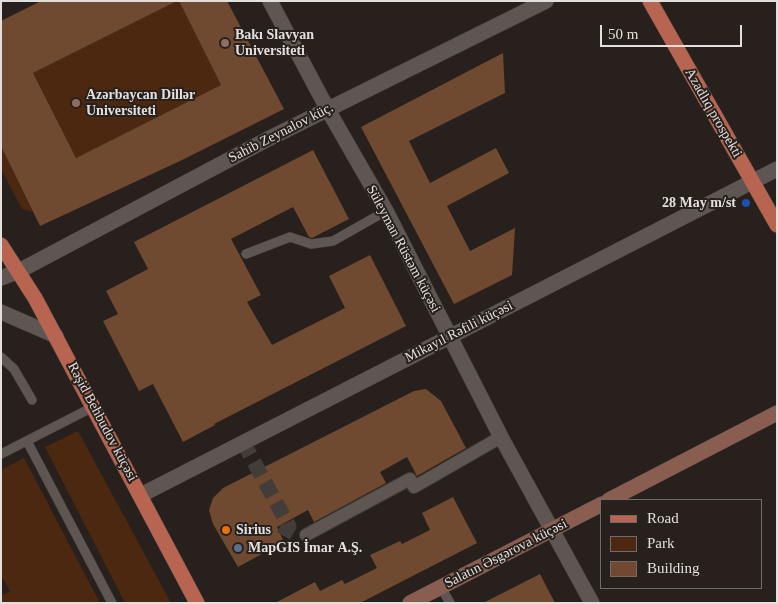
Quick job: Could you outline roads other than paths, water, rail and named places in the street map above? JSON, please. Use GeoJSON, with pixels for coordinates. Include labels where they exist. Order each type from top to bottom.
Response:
{"type":"FeatureCollection","features":[{"type":"Feature","properties":{"kind":"main road","name":"Azadlıq prospekti"},"geometry":{"type":"LineString","coordinates":[[650,1],[777,225]]}},
{"type":"Feature","properties":{"kind":"main road","name":"Rəşid Behbudov küçəsi"},"geometry":{"type":"LineString","coordinates":[[1,245],[19,271],[56,336],[197,603]]}},
{"type":"Feature","properties":{"kind":"main road"},"geometry":{"type":"LineString","coordinates":[[611,499],[777,413]]}},
{"type":"Feature","properties":{"kind":"main road","name":"Salatın Əsgərova küçəsi"},"geometry":{"type":"LineString","coordinates":[[410,603],[600,505]]}},
{"type":"Feature","properties":{"kind":"street","name":"Süleyman Rüstəm küçəsi"},"geometry":{"type":"LineString","coordinates":[[270,1],[328,110],[386,211],[501,437],[592,603]]}},
{"type":"Feature","properties":{"kind":"street","name":"Sahib Zeynalov küç."},"geometry":{"type":"LineString","coordinates":[[1,278],[19,271],[328,110],[546,1]]}},
{"type":"Feature","properties":{"kind":"street","name":"Mikayıl Rəfili küçəsi"},"geometry":{"type":"LineString","coordinates":[[141,496],[777,169]]}},
{"type":"Feature","properties":{"kind":"street"},"geometry":{"type":"LineString","coordinates":[[1,312],[56,336]]}},
{"type":"Feature","properties":{"kind":"street"},"geometry":{"type":"LineString","coordinates":[[306,535],[410,479],[414,488],[501,437]]}},
{"type":"Feature","properties":{"kind":"lane"},"geometry":{"type":"LineString","coordinates":[[246,254],[290,237],[311,244],[333,241],[386,211]]}},
{"type":"Feature","properties":{"kind":"lane"},"geometry":{"type":"LineString","coordinates":[[1,356],[14,369],[32,400]]}},
{"type":"Feature","properties":{"kind":"lane"},"geometry":{"type":"LineString","coordinates":[[1,454],[93,407]]}},
{"type":"Feature","properties":{"kind":"lane"},"geometry":{"type":"LineString","coordinates":[[27,441],[112,603]]}},
{"type":"Feature","properties":{"kind":"lane"},"geometry":{"type":"LineString","coordinates":[[442,587],[450,603]]}},
{"type":"Feature","properties":{"kind":"tunnel"},"geometry":{"type":"LineString","coordinates":[[243,442],[289,526],[282,538]]}},
{"type":"Feature","properties":{"kind":"place","name":"Bakı Slavyan Universiteti"},"geometry":{"type":"Point","coordinates":[225,43]}},
{"type":"Feature","properties":{"kind":"place","name":"Azərbaycan Dillər Universiteti"},"geometry":{"type":"Point","coordinates":[76,103]}},
{"type":"Feature","properties":{"kind":"place","name":"28 May m/st"},"geometry":{"type":"Point","coordinates":[746,203]}},
{"type":"Feature","properties":{"kind":"place","name":"Sirius"},"geometry":{"type":"Point","coordinates":[226,530]}},
{"type":"Feature","properties":{"kind":"place","name":"MapGIS İmar A.Ş."},"geometry":{"type":"Point","coordinates":[238,548]}}]}
